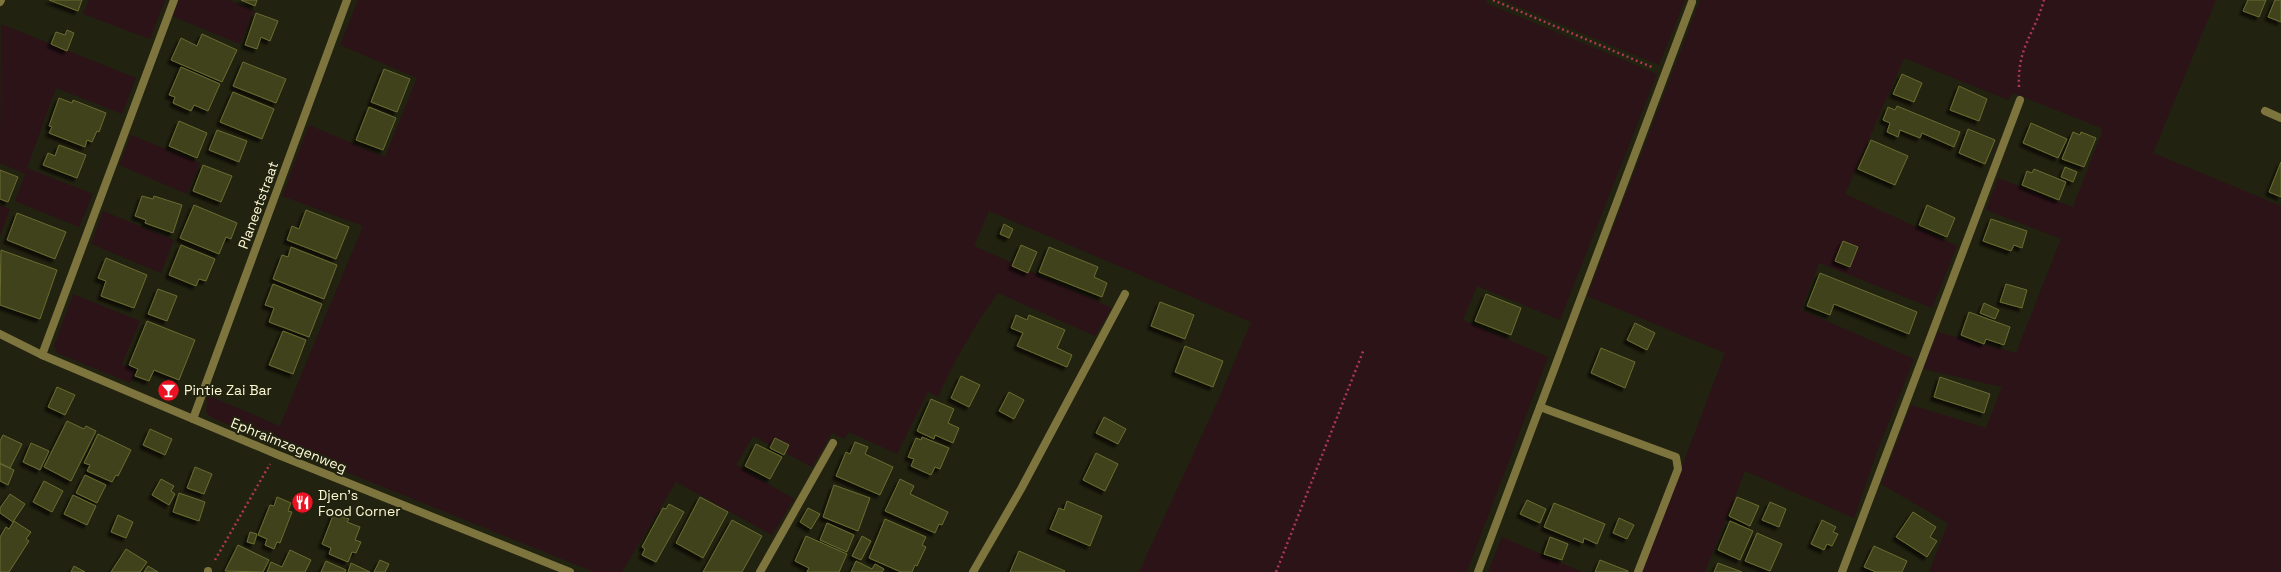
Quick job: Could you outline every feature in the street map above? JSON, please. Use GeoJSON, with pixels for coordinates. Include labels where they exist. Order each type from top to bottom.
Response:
{"type":"FeatureCollection","features":[{"type":"Feature","properties":{"kind":"street"},"geometry":{"type":"LineString","coordinates":[[42,355],[174,0]]}},
{"type":"Feature","properties":{"kind":"street","name":"Planeetstraat"},"geometry":{"type":"LineString","coordinates":[[193,418],[347,0]]}},
{"type":"Feature","properties":{"kind":"street"},"geometry":{"type":"LineString","coordinates":[[1478,572],[1692,2]]}},
{"type":"Feature","properties":{"kind":"street"},"geometry":{"type":"LineString","coordinates":[[1842,572],[2020,100]]}},
{"type":"Feature","properties":{"kind":"street"},"geometry":{"type":"LineString","coordinates":[[2266,111],[2281,118]]}},
{"type":"Feature","properties":{"kind":"street"},"geometry":{"type":"LineString","coordinates":[[973,572],[1021,489],[1125,294]]}},
{"type":"Feature","properties":{"kind":"street","name":"Ephraimzegenweg"},"geometry":{"type":"LineString","coordinates":[[0,334],[42,355],[276,454],[570,572]]}},
{"type":"Feature","properties":{"kind":"street"},"geometry":{"type":"LineString","coordinates":[[1540,406],[1676,457],[1678,469],[1638,572]]}},
{"type":"Feature","properties":{"kind":"street"},"geometry":{"type":"LineString","coordinates":[[760,572],[833,443]]}},
{"type":"Feature","properties":{"kind":"path"},"geometry":{"type":"LineString","coordinates":[[1493,0],[1666,73]]}},
{"type":"Feature","properties":{"kind":"path"},"geometry":{"type":"LineString","coordinates":[[2020,100],[2018,70],[2023,47],[2039,18],[2044,0]]}},
{"type":"Feature","properties":{"kind":"path"},"geometry":{"type":"LineString","coordinates":[[1276,572],[1364,349]]}},
{"type":"Feature","properties":{"kind":"path"},"geometry":{"type":"LineString","coordinates":[[208,572],[276,454]]}},
{"type":"Feature","properties":{"kind":"shaded area"},"geometry":{"type":"Polygon","coordinates":[[[89,0],[165,0],[150,39],[83,14],[89,0]]]}},
{"type":"Feature","properties":{"kind":"shaded area"},"geometry":{"type":"Polygon","coordinates":[[[179,0],[229,0],[254,11],[240,44],[172,16],[179,0]]]}},
{"type":"Feature","properties":{"kind":"shaded area"},"geometry":{"type":"Polygon","coordinates":[[[358,0],[1487,0],[1486,3],[1657,74],[1560,320],[1477,286],[1463,320],[1548,357],[1467,572],[1139,572],[1221,394],[1251,322],[989,211],[974,246],[1112,308],[1095,336],[998,293],[965,343],[938,397],[928,392],[897,454],[849,432],[844,439],[832,433],[812,467],[753,436],[736,465],[794,499],[772,535],[676,482],[622,572],[594,572],[212,418],[206,412],[207,395],[280,426],[363,226],[282,196],[309,125],[385,157],[417,78],[340,45],[358,0]]]}},
{"type":"Feature","properties":{"kind":"shaded area"},"geometry":{"type":"Polygon","coordinates":[[[1502,0],[1685,0],[1659,65],[1502,0]]]}},
{"type":"Feature","properties":{"kind":"shaded area"},"geometry":{"type":"Polygon","coordinates":[[[1700,0],[2216,0],[2153,153],[2281,206],[2281,572],[1929,572],[1948,523],[1881,484],[1911,405],[1986,428],[2002,387],[1923,369],[1938,332],[2016,353],[2061,239],[1986,210],[1998,178],[2073,207],[2102,132],[2101,128],[2013,93],[2008,100],[1904,58],[1845,194],[1957,246],[1932,308],[1819,263],[1801,310],[1914,359],[1878,449],[1854,518],[1745,471],[1705,572],[1642,572],[1725,353],[1587,296],[1700,0]]]}},
{"type":"Feature","properties":{"kind":"shaded area"},"geometry":{"type":"Polygon","coordinates":[[[1,24],[136,78],[122,114],[56,88],[27,168],[93,194],[79,227],[15,201],[25,174],[0,163],[1,24]]]}},
{"type":"Feature","properties":{"kind":"shaded area"},"geometry":{"type":"Polygon","coordinates":[[[131,135],[200,163],[187,194],[119,165],[131,135]]]}},
{"type":"Feature","properties":{"kind":"shaded area"},"geometry":{"type":"Polygon","coordinates":[[[0,205],[10,209],[0,236],[0,205]]]}},
{"type":"Feature","properties":{"kind":"shaded area"},"geometry":{"type":"Polygon","coordinates":[[[103,211],[174,240],[161,273],[91,244],[103,211]]]}},
{"type":"Feature","properties":{"kind":"shaded area"},"geometry":{"type":"Polygon","coordinates":[[[73,294],[140,321],[122,365],[136,370],[130,383],[57,353],[54,346],[73,294]]]}},
{"type":"Feature","properties":{"kind":"shaded area"},"geometry":{"type":"Polygon","coordinates":[[[1502,537],[1582,572],[1488,572],[1502,537]]]}},
{"type":"Feature","properties":{"kind":"building"},"geometry":{"type":"Polygon","coordinates":[[[49,0],[82,0],[78,11],[49,0]]]}},
{"type":"Feature","properties":{"kind":"building"},"geometry":{"type":"Polygon","coordinates":[[[241,0],[257,0],[255,6],[241,0]]]}},
{"type":"Feature","properties":{"kind":"building"},"geometry":{"type":"Polygon","coordinates":[[[2248,0],[2266,0],[2259,17],[2243,11],[2248,0]]]}},
{"type":"Feature","properties":{"kind":"building"},"geometry":{"type":"Polygon","coordinates":[[[2275,0],[2281,0],[2281,22],[2268,17],[2275,0]]]}},
{"type":"Feature","properties":{"kind":"building"},"geometry":{"type":"Polygon","coordinates":[[[256,13],[278,21],[270,41],[261,37],[257,49],[245,45],[256,13]]]}},
{"type":"Feature","properties":{"kind":"building"},"geometry":{"type":"Polygon","coordinates":[[[67,30],[74,33],[67,51],[51,44],[56,32],[65,35],[67,30]]]}},
{"type":"Feature","properties":{"kind":"building"},"geometry":{"type":"Polygon","coordinates":[[[202,34],[237,50],[222,82],[171,60],[181,38],[197,46],[202,34]]]}},
{"type":"Feature","properties":{"kind":"building"},"geometry":{"type":"Polygon","coordinates":[[[243,62],[286,79],[276,103],[233,86],[243,62]]]}},
{"type":"Feature","properties":{"kind":"building"},"geometry":{"type":"Polygon","coordinates":[[[181,67],[220,84],[208,111],[194,105],[191,111],[173,103],[175,97],[169,95],[181,67]]]}},
{"type":"Feature","properties":{"kind":"building"},"geometry":{"type":"Polygon","coordinates":[[[384,69],[410,79],[397,112],[371,102],[384,69]]]}},
{"type":"Feature","properties":{"kind":"building"},"geometry":{"type":"Polygon","coordinates":[[[1902,74],[1922,83],[1914,102],[1893,94],[1902,74]]]}},
{"type":"Feature","properties":{"kind":"building"},"geometry":{"type":"Polygon","coordinates":[[[1959,86],[1987,99],[1979,121],[1950,110],[1959,86]]]}},
{"type":"Feature","properties":{"kind":"building"},"geometry":{"type":"Polygon","coordinates":[[[233,92],[274,109],[262,139],[220,122],[233,92]]]}},
{"type":"Feature","properties":{"kind":"building"},"geometry":{"type":"Polygon","coordinates":[[[59,98],[72,103],[73,100],[106,113],[99,132],[97,131],[92,142],[87,140],[85,147],[49,133],[52,127],[49,126],[59,98]]]}},
{"type":"Feature","properties":{"kind":"building"},"geometry":{"type":"Polygon","coordinates":[[[1897,106],[1960,132],[1954,147],[1922,133],[1920,138],[1900,130],[1898,137],[1887,132],[1890,123],[1883,120],[1888,107],[1895,110],[1897,106]]]}},
{"type":"Feature","properties":{"kind":"building"},"geometry":{"type":"Polygon","coordinates":[[[369,107],[396,118],[383,150],[356,140],[369,107]]]}},
{"type":"Feature","properties":{"kind":"building"},"geometry":{"type":"Polygon","coordinates":[[[179,121],[207,133],[197,158],[169,146],[179,121]]]}},
{"type":"Feature","properties":{"kind":"building"},"geometry":{"type":"Polygon","coordinates":[[[2031,123],[2067,139],[2058,158],[2023,143],[2031,123]]]}},
{"type":"Feature","properties":{"kind":"building"},"geometry":{"type":"Polygon","coordinates":[[[1968,129],[1995,140],[1985,164],[1959,153],[1968,129]]]}},
{"type":"Feature","properties":{"kind":"building"},"geometry":{"type":"Polygon","coordinates":[[[217,130],[247,141],[239,162],[209,150],[217,130]]]}},
{"type":"Feature","properties":{"kind":"building"},"geometry":{"type":"Polygon","coordinates":[[[2073,132],[2080,135],[2081,132],[2096,138],[2084,167],[2062,159],[2073,132]]]}},
{"type":"Feature","properties":{"kind":"building"},"geometry":{"type":"Polygon","coordinates":[[[1871,140],[1908,156],[1895,185],[1858,169],[1871,140]]]}},
{"type":"Feature","properties":{"kind":"building"},"geometry":{"type":"Polygon","coordinates":[[[59,145],[86,155],[77,178],[43,165],[48,153],[55,156],[59,145]]]}},
{"type":"Feature","properties":{"kind":"building"},"geometry":{"type":"Polygon","coordinates":[[[2281,162],[2281,197],[2269,192],[2281,162]]]}},
{"type":"Feature","properties":{"kind":"building"},"geometry":{"type":"Polygon","coordinates":[[[203,165],[232,176],[221,202],[193,191],[203,165]]]}},
{"type":"Feature","properties":{"kind":"building"},"geometry":{"type":"Polygon","coordinates":[[[2065,167],[2077,172],[2073,182],[2061,177],[2065,167]]]}},
{"type":"Feature","properties":{"kind":"building"},"geometry":{"type":"Polygon","coordinates":[[[2034,169],[2066,182],[2059,200],[2022,185],[2027,171],[2032,173],[2034,169]]]}},
{"type":"Feature","properties":{"kind":"building"},"geometry":{"type":"Polygon","coordinates":[[[0,170],[18,177],[8,202],[0,199],[0,170]]]}},
{"type":"Feature","properties":{"kind":"building"},"geometry":{"type":"Polygon","coordinates":[[[142,196],[153,199],[154,196],[182,205],[173,233],[145,223],[146,220],[135,216],[142,196]]]}},
{"type":"Feature","properties":{"kind":"building"},"geometry":{"type":"Polygon","coordinates":[[[194,205],[237,223],[231,239],[226,237],[219,254],[180,238],[194,205]]]}},
{"type":"Feature","properties":{"kind":"building"},"geometry":{"type":"Polygon","coordinates":[[[1927,205],[1955,218],[1947,237],[1919,225],[1927,205]]]}},
{"type":"Feature","properties":{"kind":"building"},"geometry":{"type":"Polygon","coordinates":[[[306,210],[349,227],[336,259],[287,240],[292,226],[299,229],[306,210]]]}},
{"type":"Feature","properties":{"kind":"building"},"geometry":{"type":"Polygon","coordinates":[[[17,213],[66,232],[55,259],[7,240],[17,213]]]}},
{"type":"Feature","properties":{"kind":"building"},"geometry":{"type":"Polygon","coordinates":[[[1991,219],[2027,231],[2022,248],[2014,245],[2011,251],[1983,241],[1991,219]]]}},
{"type":"Feature","properties":{"kind":"building"},"geometry":{"type":"Polygon","coordinates":[[[1004,224],[1013,229],[1009,238],[1000,234],[1004,224]]]}},
{"type":"Feature","properties":{"kind":"building"},"geometry":{"type":"Polygon","coordinates":[[[1843,241],[1858,247],[1850,267],[1835,261],[1843,241]]]}},
{"type":"Feature","properties":{"kind":"building"},"geometry":{"type":"Polygon","coordinates":[[[181,245],[215,259],[206,281],[199,279],[196,286],[169,275],[181,245]]]}},
{"type":"Feature","properties":{"kind":"building"},"geometry":{"type":"Polygon","coordinates":[[[1021,245],[1037,252],[1028,273],[1012,266],[1021,245]]]}},
{"type":"Feature","properties":{"kind":"building"},"geometry":{"type":"Polygon","coordinates":[[[291,247],[337,265],[324,299],[273,279],[282,255],[288,257],[291,247]]]}},
{"type":"Feature","properties":{"kind":"building"},"geometry":{"type":"Polygon","coordinates":[[[1049,247],[1098,267],[1094,277],[1107,283],[1102,297],[1039,272],[1049,247]]]}},
{"type":"Feature","properties":{"kind":"building"},"geometry":{"type":"Polygon","coordinates":[[[1,250],[57,270],[40,319],[0,305],[1,250]]]}},
{"type":"Feature","properties":{"kind":"building"},"geometry":{"type":"Polygon","coordinates":[[[106,258],[147,275],[134,308],[101,296],[106,281],[98,278],[106,258]]]}},
{"type":"Feature","properties":{"kind":"building"},"geometry":{"type":"Polygon","coordinates":[[[1820,273],[1917,312],[1909,334],[1834,304],[1830,315],[1807,306],[1820,273]]]}},
{"type":"Feature","properties":{"kind":"building"},"geometry":{"type":"Polygon","coordinates":[[[273,284],[322,304],[309,337],[269,322],[274,308],[265,305],[273,284]]]}},
{"type":"Feature","properties":{"kind":"building"},"geometry":{"type":"Polygon","coordinates":[[[2006,284],[2027,290],[2022,308],[2000,302],[2006,284]]]}},
{"type":"Feature","properties":{"kind":"building"},"geometry":{"type":"Polygon","coordinates":[[[158,289],[177,296],[167,321],[148,314],[158,289]]]}},
{"type":"Feature","properties":{"kind":"building"},"geometry":{"type":"Polygon","coordinates":[[[1486,294],[1521,308],[1511,335],[1475,321],[1486,294]]]}},
{"type":"Feature","properties":{"kind":"building"},"geometry":{"type":"Polygon","coordinates":[[[1160,302],[1194,315],[1185,339],[1151,326],[1160,302]]]}},
{"type":"Feature","properties":{"kind":"building"},"geometry":{"type":"Polygon","coordinates":[[[1984,303],[1999,310],[1995,319],[1980,313],[1984,303]]]}},
{"type":"Feature","properties":{"kind":"building"},"geometry":{"type":"Polygon","coordinates":[[[1969,312],[2010,327],[2004,345],[1986,339],[1984,344],[1961,335],[1969,312]]]}},
{"type":"Feature","properties":{"kind":"building"},"geometry":{"type":"Polygon","coordinates":[[[1016,315],[1027,320],[1029,315],[1065,330],[1057,348],[1072,355],[1067,367],[1017,346],[1023,333],[1011,328],[1016,315]]]}},
{"type":"Feature","properties":{"kind":"building"},"geometry":{"type":"Polygon","coordinates":[[[147,321],[195,340],[179,380],[154,370],[149,381],[135,376],[138,369],[129,365],[147,321]]]}},
{"type":"Feature","properties":{"kind":"building"},"geometry":{"type":"Polygon","coordinates":[[[1635,323],[1655,333],[1647,350],[1627,340],[1635,323]]]}},
{"type":"Feature","properties":{"kind":"building"},"geometry":{"type":"Polygon","coordinates":[[[283,331],[306,340],[293,374],[269,365],[283,331]]]}},
{"type":"Feature","properties":{"kind":"building"},"geometry":{"type":"Polygon","coordinates":[[[1185,346],[1223,361],[1213,387],[1175,372],[1185,346]]]}},
{"type":"Feature","properties":{"kind":"building"},"geometry":{"type":"Polygon","coordinates":[[[1601,348],[1635,362],[1625,388],[1591,373],[1601,348]]]}},
{"type":"Feature","properties":{"kind":"building"},"geometry":{"type":"Polygon","coordinates":[[[961,376],[980,385],[969,407],[951,398],[961,376]]]}},
{"type":"Feature","properties":{"kind":"building"},"geometry":{"type":"Polygon","coordinates":[[[1940,377],[1990,394],[1984,413],[1934,397],[1940,377]]]}},
{"type":"Feature","properties":{"kind":"building"},"geometry":{"type":"Polygon","coordinates":[[[57,387],[75,395],[65,415],[48,407],[57,387]]]}},
{"type":"Feature","properties":{"kind":"building"},"geometry":{"type":"Polygon","coordinates":[[[1009,392],[1024,400],[1014,419],[999,411],[1009,392]]]}},
{"type":"Feature","properties":{"kind":"building"},"geometry":{"type":"Polygon","coordinates":[[[931,399],[954,409],[948,423],[959,428],[953,443],[935,435],[934,439],[917,431],[931,399]]]}},
{"type":"Feature","properties":{"kind":"building"},"geometry":{"type":"Polygon","coordinates":[[[1104,417],[1126,429],[1118,444],[1096,433],[1104,417]]]}},
{"type":"Feature","properties":{"kind":"building"},"geometry":{"type":"Polygon","coordinates":[[[67,421],[84,429],[86,426],[96,431],[71,481],[44,467],[67,421]]]}},
{"type":"Feature","properties":{"kind":"building"},"geometry":{"type":"Polygon","coordinates":[[[150,429],[172,439],[165,455],[143,445],[150,429]]]}},
{"type":"Feature","properties":{"kind":"building"},"geometry":{"type":"Polygon","coordinates":[[[98,434],[131,450],[118,476],[116,475],[112,482],[87,471],[90,465],[84,463],[98,434]]]}},
{"type":"Feature","properties":{"kind":"building"},"geometry":{"type":"Polygon","coordinates":[[[3,435],[22,444],[10,468],[0,463],[0,441],[3,435]]]}},
{"type":"Feature","properties":{"kind":"building"},"geometry":{"type":"Polygon","coordinates":[[[922,437],[949,448],[940,469],[935,467],[931,475],[911,466],[914,459],[908,457],[916,438],[921,440],[922,437]]]}},
{"type":"Feature","properties":{"kind":"building"},"geometry":{"type":"Polygon","coordinates":[[[775,438],[789,445],[784,455],[770,448],[775,438]]]}},
{"type":"Feature","properties":{"kind":"building"},"geometry":{"type":"Polygon","coordinates":[[[855,442],[868,447],[865,454],[893,467],[880,495],[836,476],[846,452],[850,454],[855,442]]]}},
{"type":"Feature","properties":{"kind":"building"},"geometry":{"type":"Polygon","coordinates":[[[31,443],[49,451],[40,470],[23,462],[31,443]]]}},
{"type":"Feature","properties":{"kind":"building"},"geometry":{"type":"Polygon","coordinates":[[[756,444],[782,457],[770,479],[745,466],[756,444]]]}},
{"type":"Feature","properties":{"kind":"building"},"geometry":{"type":"Polygon","coordinates":[[[1096,453],[1118,464],[1105,491],[1083,480],[1096,453]]]}},
{"type":"Feature","properties":{"kind":"building"},"geometry":{"type":"Polygon","coordinates":[[[0,464],[14,470],[8,485],[0,481],[0,464]]]}},
{"type":"Feature","properties":{"kind":"building"},"geometry":{"type":"Polygon","coordinates":[[[195,467],[212,474],[204,494],[187,488],[195,467]]]}},
{"type":"Feature","properties":{"kind":"building"},"geometry":{"type":"Polygon","coordinates":[[[85,475],[106,485],[97,503],[76,493],[85,475]]]}},
{"type":"Feature","properties":{"kind":"building"},"geometry":{"type":"Polygon","coordinates":[[[161,479],[174,486],[171,491],[175,494],[169,505],[152,495],[161,479]]]}},
{"type":"Feature","properties":{"kind":"building"},"geometry":{"type":"Polygon","coordinates":[[[900,479],[914,486],[910,494],[948,512],[942,525],[939,524],[935,533],[885,511],[900,479]]]}},
{"type":"Feature","properties":{"kind":"building"},"geometry":{"type":"Polygon","coordinates":[[[44,481],[63,491],[52,512],[33,502],[44,481]]]}},
{"type":"Feature","properties":{"kind":"building"},"geometry":{"type":"Polygon","coordinates":[[[834,485],[870,498],[858,531],[823,517],[834,485]]]}},
{"type":"Feature","properties":{"kind":"building"},"geometry":{"type":"Polygon","coordinates":[[[179,493],[205,502],[199,521],[173,512],[179,493]]]}},
{"type":"Feature","properties":{"kind":"building"},"geometry":{"type":"Polygon","coordinates":[[[10,494],[25,504],[13,522],[0,513],[0,508],[10,494]]]}},
{"type":"Feature","properties":{"kind":"building"},"geometry":{"type":"Polygon","coordinates":[[[73,495],[96,506],[87,525],[64,514],[73,495]]]}},
{"type":"Feature","properties":{"kind":"building"},"geometry":{"type":"Polygon","coordinates":[[[277,497],[291,503],[288,511],[292,512],[280,543],[277,542],[274,549],[265,545],[267,539],[258,535],[270,505],[274,506],[277,497]]]}},
{"type":"Feature","properties":{"kind":"building"},"geometry":{"type":"Polygon","coordinates":[[[700,497],[728,512],[703,558],[676,543],[700,497]]]}},
{"type":"Feature","properties":{"kind":"building"},"geometry":{"type":"Polygon","coordinates":[[[1737,497],[1759,506],[1750,526],[1729,516],[1737,497]]]}},
{"type":"Feature","properties":{"kind":"building"},"geometry":{"type":"Polygon","coordinates":[[[1527,500],[1546,509],[1540,523],[1520,514],[1527,500]]]}},
{"type":"Feature","properties":{"kind":"building"},"geometry":{"type":"Polygon","coordinates":[[[1067,501],[1102,516],[1090,546],[1050,529],[1059,508],[1064,510],[1067,501]]]}},
{"type":"Feature","properties":{"kind":"building"},"geometry":{"type":"Polygon","coordinates":[[[1770,502],[1786,509],[1779,527],[1762,520],[1770,502]]]}},
{"type":"Feature","properties":{"kind":"building"},"geometry":{"type":"Polygon","coordinates":[[[1554,503],[1605,524],[1597,544],[1584,538],[1583,543],[1544,527],[1554,503]]]}},
{"type":"Feature","properties":{"kind":"building"},"geometry":{"type":"Polygon","coordinates":[[[669,504],[684,512],[656,562],[642,555],[645,549],[642,547],[663,508],[666,509],[669,504]]]}},
{"type":"Feature","properties":{"kind":"building"},"geometry":{"type":"Polygon","coordinates":[[[808,508],[820,514],[811,529],[800,522],[808,508]]]}},
{"type":"Feature","properties":{"kind":"building"},"geometry":{"type":"Polygon","coordinates":[[[1913,512],[1936,527],[1930,537],[1937,541],[1927,557],[1896,537],[1913,512]]]}},
{"type":"Feature","properties":{"kind":"building"},"geometry":{"type":"Polygon","coordinates":[[[334,513],[349,519],[347,522],[360,527],[355,540],[361,542],[356,553],[352,552],[348,562],[329,554],[331,548],[322,544],[334,513]]]}},
{"type":"Feature","properties":{"kind":"building"},"geometry":{"type":"Polygon","coordinates":[[[118,515],[133,522],[126,538],[111,532],[118,515]]]}},
{"type":"Feature","properties":{"kind":"building"},"geometry":{"type":"Polygon","coordinates":[[[1619,518],[1634,525],[1627,539],[1613,533],[1619,518]]]}},
{"type":"Feature","properties":{"kind":"building"},"geometry":{"type":"Polygon","coordinates":[[[885,519],[926,537],[922,545],[926,547],[917,566],[915,565],[912,572],[901,572],[869,558],[885,519]]]}},
{"type":"Feature","properties":{"kind":"building"},"geometry":{"type":"Polygon","coordinates":[[[732,520],[762,536],[742,572],[703,572],[732,520]]]}},
{"type":"Feature","properties":{"kind":"building"},"geometry":{"type":"Polygon","coordinates":[[[1822,520],[1836,527],[1833,532],[1838,534],[1832,546],[1827,544],[1824,550],[1811,544],[1822,520]]]}},
{"type":"Feature","properties":{"kind":"building"},"geometry":{"type":"Polygon","coordinates":[[[14,521],[31,532],[26,539],[29,541],[9,572],[0,572],[0,537],[6,527],[9,529],[14,521]]]}},
{"type":"Feature","properties":{"kind":"building"},"geometry":{"type":"Polygon","coordinates":[[[1730,521],[1753,531],[1740,560],[1718,550],[1730,521]]]}},
{"type":"Feature","properties":{"kind":"building"},"geometry":{"type":"Polygon","coordinates":[[[827,523],[854,535],[847,552],[820,540],[827,523]]]}},
{"type":"Feature","properties":{"kind":"building"},"geometry":{"type":"Polygon","coordinates":[[[250,532],[257,534],[254,544],[247,542],[250,532]]]}},
{"type":"Feature","properties":{"kind":"building"},"geometry":{"type":"Polygon","coordinates":[[[1757,533],[1782,544],[1770,571],[1745,561],[1757,533]]]}},
{"type":"Feature","properties":{"kind":"building"},"geometry":{"type":"Polygon","coordinates":[[[806,536],[847,554],[839,572],[807,572],[809,568],[795,561],[806,536]]]}},
{"type":"Feature","properties":{"kind":"building"},"geometry":{"type":"Polygon","coordinates":[[[862,536],[871,541],[861,560],[852,556],[862,536]]]}},
{"type":"Feature","properties":{"kind":"building"},"geometry":{"type":"Polygon","coordinates":[[[1550,537],[1568,544],[1562,560],[1544,554],[1550,537]]]}},
{"type":"Feature","properties":{"kind":"building"},"geometry":{"type":"Polygon","coordinates":[[[238,545],[269,560],[263,572],[225,571],[238,545]]]}},
{"type":"Feature","properties":{"kind":"building"},"geometry":{"type":"Polygon","coordinates":[[[1874,546],[1907,561],[1902,572],[1876,572],[1864,567],[1874,546]]]}},
{"type":"Feature","properties":{"kind":"building"},"geometry":{"type":"Polygon","coordinates":[[[126,549],[147,562],[140,572],[111,572],[126,549]]]}},
{"type":"Feature","properties":{"kind":"building"},"geometry":{"type":"Polygon","coordinates":[[[290,550],[311,560],[305,572],[267,572],[271,562],[282,567],[290,550]]]}},
{"type":"Feature","properties":{"kind":"building"},"geometry":{"type":"Polygon","coordinates":[[[1019,551],[1065,571],[1010,572],[1019,551]]]}},
{"type":"Feature","properties":{"kind":"building"},"geometry":{"type":"Polygon","coordinates":[[[380,560],[389,564],[385,572],[374,572],[380,560]]]}},
{"type":"Feature","properties":{"kind":"building"},"geometry":{"type":"Polygon","coordinates":[[[1600,560],[1628,571],[1628,572],[1595,572],[1600,560]]]}},
{"type":"Feature","properties":{"kind":"building"},"geometry":{"type":"Polygon","coordinates":[[[326,561],[346,570],[345,572],[321,572],[326,561]]]}},
{"type":"Feature","properties":{"kind":"building"},"geometry":{"type":"Polygon","coordinates":[[[856,561],[872,569],[875,564],[884,569],[882,572],[851,572],[856,561]]]}},
{"type":"Feature","properties":{"kind":"building"},"geometry":{"type":"Polygon","coordinates":[[[351,563],[370,572],[348,572],[351,563]]]}},
{"type":"Feature","properties":{"kind":"building"},"geometry":{"type":"Polygon","coordinates":[[[1718,563],[1742,572],[1714,572],[1718,563]]]}},
{"type":"Feature","properties":{"kind":"building"},"geometry":{"type":"Polygon","coordinates":[[[74,566],[85,572],[71,572],[74,566]]]}},
{"type":"Feature","properties":{"kind":"building"},"geometry":{"type":"Polygon","coordinates":[[[148,566],[158,572],[144,572],[148,566]]]}},
{"type":"Feature","properties":{"kind":"place","name":"Pintie Zai Bar"},"geometry":{"type":"Point","coordinates":[169,390]}},
{"type":"Feature","properties":{"kind":"place","name":"Djen's Food Corner"},"geometry":{"type":"Point","coordinates":[303,503]}}]}
